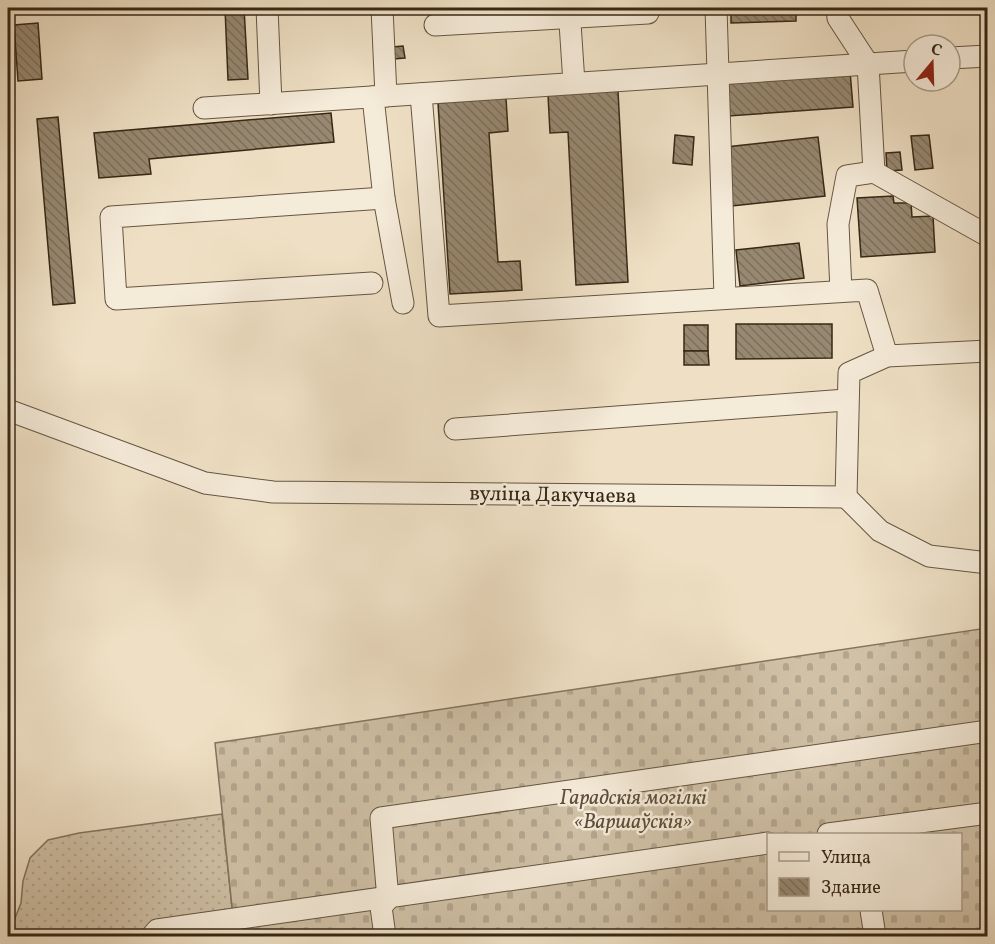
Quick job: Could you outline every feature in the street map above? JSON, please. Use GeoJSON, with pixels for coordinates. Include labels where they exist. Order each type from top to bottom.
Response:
{"type":"FeatureCollection","features":[{"type":"Feature","properties":{"kind":"street"},"geometry":{"type":"LineString","coordinates":[[267,8],[271,104]]}},
{"type":"Feature","properties":{"kind":"street"},"geometry":{"type":"LineString","coordinates":[[382,8],[379,97],[384,198],[403,303]]}},
{"type":"Feature","properties":{"kind":"street"},"geometry":{"type":"LineString","coordinates":[[716,8],[725,298]]}},
{"type":"Feature","properties":{"kind":"street"},"geometry":{"type":"LineString","coordinates":[[837,8],[838,18],[868,64],[874,172]]}},
{"type":"Feature","properties":{"kind":"street"},"geometry":{"type":"LineString","coordinates":[[570,12],[574,83]]}},
{"type":"Feature","properties":{"kind":"street"},"geometry":{"type":"LineString","coordinates":[[435,25],[570,12],[648,13]]}},
{"type":"Feature","properties":{"kind":"street"},"geometry":{"type":"LineString","coordinates":[[962,57],[987,56]]}},
{"type":"Feature","properties":{"kind":"street"},"geometry":{"type":"LineString","coordinates":[[204,108],[902,62]]}},
{"type":"Feature","properties":{"kind":"street"},"geometry":{"type":"LineString","coordinates":[[421,94],[439,316],[867,290],[887,356]]}},
{"type":"Feature","properties":{"kind":"street"},"geometry":{"type":"LineString","coordinates":[[841,291],[838,224],[847,176],[874,172],[987,236]]}},
{"type":"Feature","properties":{"kind":"street"},"geometry":{"type":"LineString","coordinates":[[372,283],[116,299],[111,217],[384,198]]}},
{"type":"Feature","properties":{"kind":"street"},"geometry":{"type":"LineString","coordinates":[[987,351],[887,356],[849,373],[846,400],[846,497],[880,531],[929,556],[987,563]]}},
{"type":"Feature","properties":{"kind":"street"},"geometry":{"type":"LineString","coordinates":[[455,429],[846,400]]}},
{"type":"Feature","properties":{"kind":"street","name":"вуліца Дакучаева"},"geometry":{"type":"LineString","coordinates":[[8,410],[205,483],[273,492],[846,497]]}},
{"type":"Feature","properties":{"kind":"street"},"geometry":{"type":"LineString","coordinates":[[385,936],[381,907],[388,899],[381,818],[987,731]]}},
{"type":"Feature","properties":{"kind":"street"},"geometry":{"type":"LineString","coordinates":[[844,833],[987,813]]}},
{"type":"Feature","properties":{"kind":"street"},"geometry":{"type":"LineString","coordinates":[[152,936],[157,930],[388,899],[767,843]]}},
{"type":"Feature","properties":{"kind":"street"},"geometry":{"type":"LineString","coordinates":[[871,911],[875,936]]}},
{"type":"Feature","properties":{"kind":"green space","name":"Гарадскія могілкі «Варшаўскія»"},"geometry":{"type":"Polygon","coordinates":[[[987,628],[987,936],[168,936],[234,926],[215,743],[987,628]]]}},
{"type":"Feature","properties":{"kind":"green space"},"geometry":{"type":"Polygon","coordinates":[[[222,814],[234,926],[168,936],[8,936],[21,903],[23,881],[30,858],[48,840],[79,833],[222,814]]]}},
{"type":"Feature","properties":{"kind":"building"},"geometry":{"type":"Polygon","coordinates":[[[225,8],[244,8],[248,79],[228,80],[225,8]]]}},
{"type":"Feature","properties":{"kind":"building"},"geometry":{"type":"Polygon","coordinates":[[[731,8],[796,8],[796,21],[731,23],[731,8]]]}},
{"type":"Feature","properties":{"kind":"building"},"geometry":{"type":"Polygon","coordinates":[[[38,23],[42,79],[18,81],[14,25],[38,23]]]}},
{"type":"Feature","properties":{"kind":"building"},"geometry":{"type":"Polygon","coordinates":[[[403,46],[405,58],[393,59],[392,47],[403,46]]]}},
{"type":"Feature","properties":{"kind":"building"},"geometry":{"type":"Polygon","coordinates":[[[850,71],[853,107],[728,116],[726,81],[850,71]]]}},
{"type":"Feature","properties":{"kind":"building"},"geometry":{"type":"Polygon","coordinates":[[[618,91],[628,282],[576,285],[568,132],[550,133],[548,95],[618,91]]]}},
{"type":"Feature","properties":{"kind":"building"},"geometry":{"type":"Polygon","coordinates":[[[506,98],[508,131],[489,133],[498,262],[520,261],[522,290],[450,294],[438,103],[506,98]]]}},
{"type":"Feature","properties":{"kind":"building"},"geometry":{"type":"Polygon","coordinates":[[[331,113],[334,142],[149,159],[151,174],[99,178],[94,133],[331,113]]]}},
{"type":"Feature","properties":{"kind":"building"},"geometry":{"type":"Polygon","coordinates":[[[58,117],[75,303],[53,305],[37,119],[58,117]]]}},
{"type":"Feature","properties":{"kind":"building"},"geometry":{"type":"Polygon","coordinates":[[[675,135],[694,137],[692,165],[673,163],[675,135]]]}},
{"type":"Feature","properties":{"kind":"building"},"geometry":{"type":"Polygon","coordinates":[[[929,135],[933,168],[915,170],[911,136],[929,135]]]}},
{"type":"Feature","properties":{"kind":"building"},"geometry":{"type":"Polygon","coordinates":[[[818,137],[825,196],[732,206],[726,147],[818,137]]]}},
{"type":"Feature","properties":{"kind":"building"},"geometry":{"type":"Polygon","coordinates":[[[900,152],[902,170],[887,171],[886,153],[900,152]]]}},
{"type":"Feature","properties":{"kind":"building"},"geometry":{"type":"Polygon","coordinates":[[[893,196],[894,203],[911,203],[912,217],[933,216],[935,252],[861,257],[857,198],[893,196]]]}},
{"type":"Feature","properties":{"kind":"building"},"geometry":{"type":"Polygon","coordinates":[[[799,243],[804,278],[740,286],[736,250],[799,243]]]}},
{"type":"Feature","properties":{"kind":"building"},"geometry":{"type":"Polygon","coordinates":[[[736,324],[832,324],[832,358],[736,359],[736,324]]]}},
{"type":"Feature","properties":{"kind":"building"},"geometry":{"type":"Polygon","coordinates":[[[684,325],[708,325],[708,351],[684,351],[684,325]]]}},
{"type":"Feature","properties":{"kind":"building"},"geometry":{"type":"Polygon","coordinates":[[[684,351],[708,351],[709,365],[684,365],[684,351]]]}}]}
